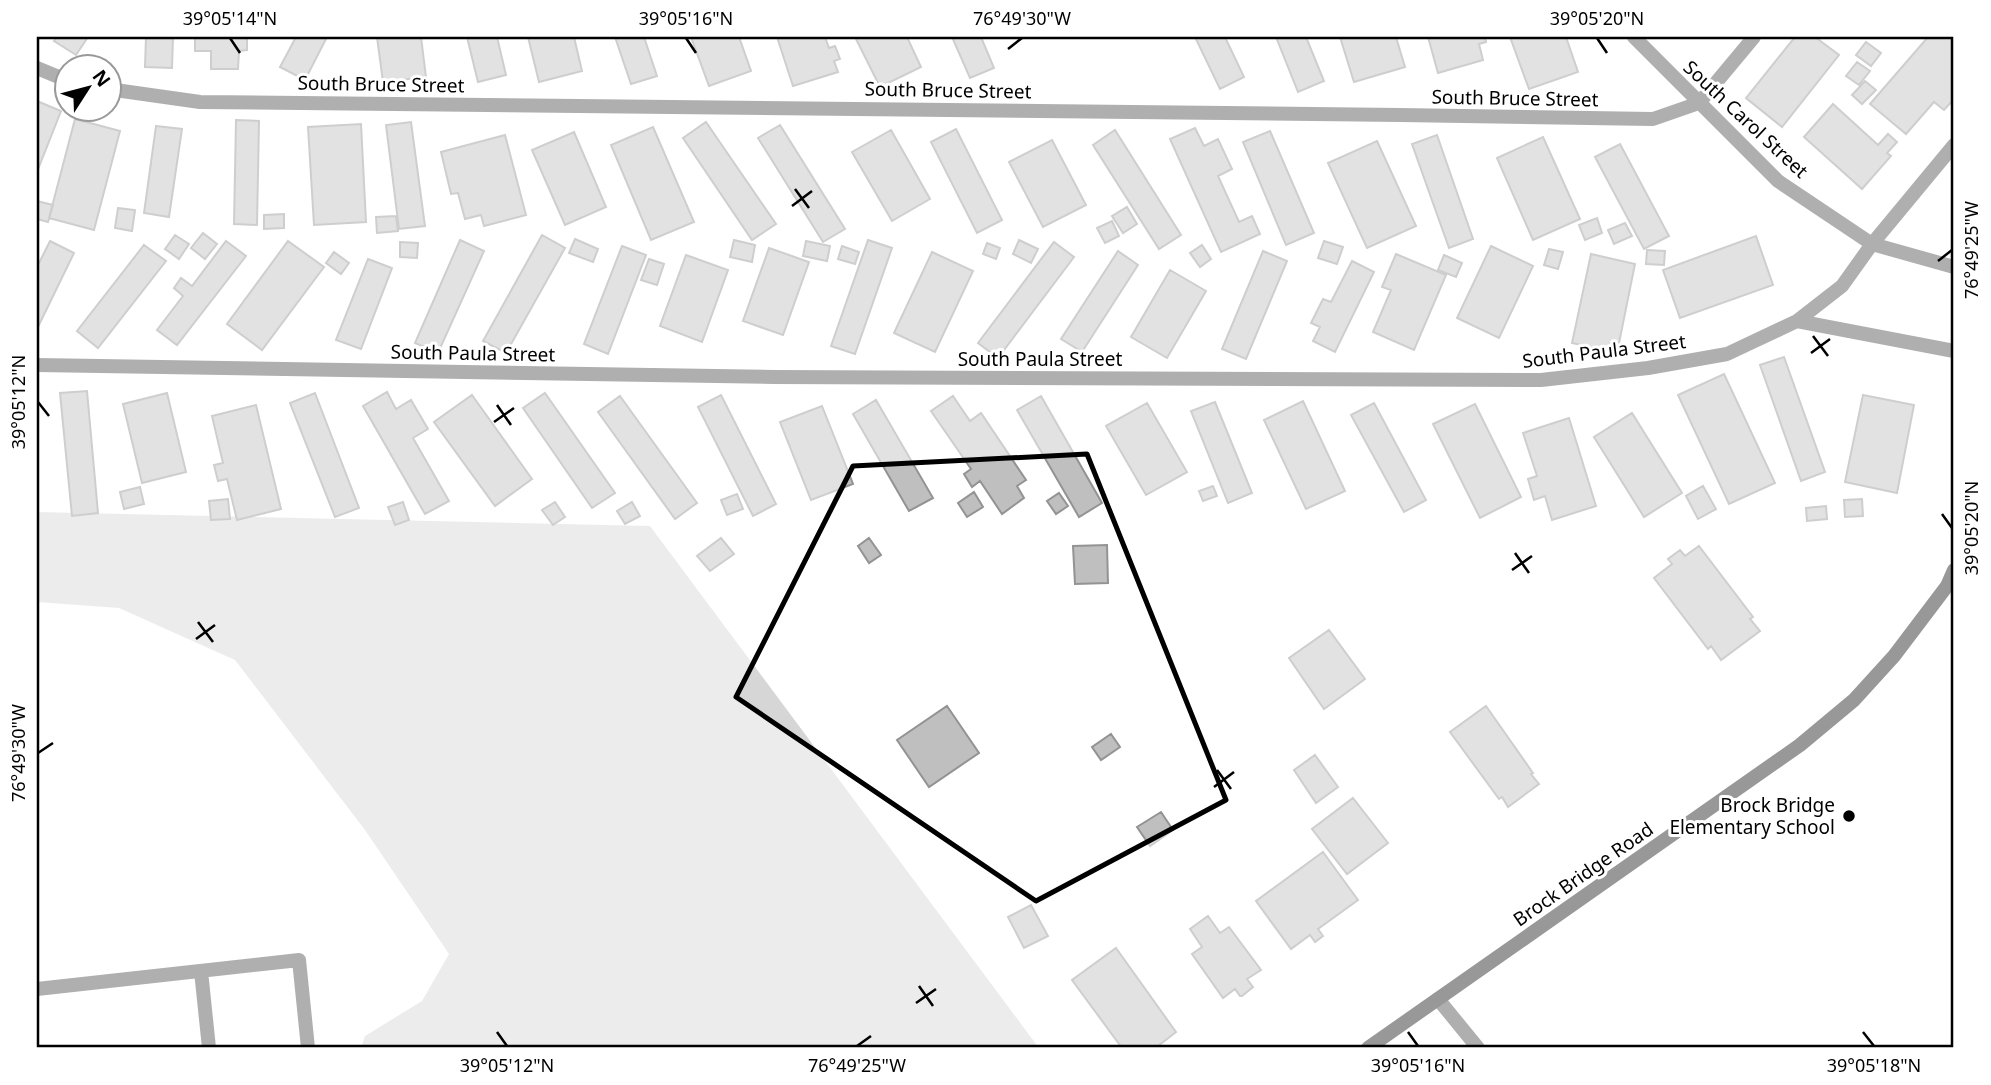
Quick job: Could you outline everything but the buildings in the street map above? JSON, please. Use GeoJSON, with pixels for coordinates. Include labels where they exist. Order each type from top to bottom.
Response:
{"type":"FeatureCollection","features":[{"type":"Feature","properties":{"kind":"street","name":"South Carol Street"},"geometry":{"type":"LineString","coordinates":[[1634,37],[1778,181],[1872,244],[1954,267]]}},
{"type":"Feature","properties":{"kind":"street"},"geometry":{"type":"LineString","coordinates":[[1699,103],[1754,37]]}},
{"type":"Feature","properties":{"kind":"street","name":"South Bruce Street"},"geometry":{"type":"LineString","coordinates":[[122,91],[200,102],[1401,115],[1587,120],[1653,119],[1699,103]]}},
{"type":"Feature","properties":{"kind":"street","name":"South Paula Street"},"geometry":{"type":"LineString","coordinates":[[37,365],[788,377],[1541,380],[1648,368],[1727,354],[1797,321],[1842,286],[1872,244],[1954,145]]}},
{"type":"Feature","properties":{"kind":"street"},"geometry":{"type":"LineString","coordinates":[[1797,321],[1954,351]]}},
{"type":"Feature","properties":{"kind":"street","name":"Brock Bridge Road"},"geometry":{"type":"LineString","coordinates":[[1368,1048],[1800,745],[1854,700],[1894,656],[1951,588],[1954,570]]}},
{"type":"Feature","properties":{"kind":"street"},"geometry":{"type":"LineString","coordinates":[[37,989],[299,960],[308,1048]]}},
{"type":"Feature","properties":{"kind":"street"},"geometry":{"type":"LineString","coordinates":[[201,971],[209,1048]]}},
{"type":"Feature","properties":{"kind":"street"},"geometry":{"type":"LineString","coordinates":[[1438,999],[1478,1048]]}},
{"type":"Feature","properties":{"kind":"highlighted area"},"geometry":{"type":"Polygon","coordinates":[[[1087,454],[1226,800],[1036,901],[736,697],[853,466],[1087,454]]]}},
{"type":"Feature","properties":{"kind":"shaded area"},"geometry":{"type":"Polygon","coordinates":[[[37,512],[650,526],[1039,1048],[361,1048],[365,1036],[422,1001],[449,954],[365,830],[235,660],[119,608],[37,602],[37,512]]]}},
{"type":"Feature","properties":{"kind":"place","name":"Brock Bridge Elementary School"},"geometry":{"type":"Point","coordinates":[1849,816]}}]}
